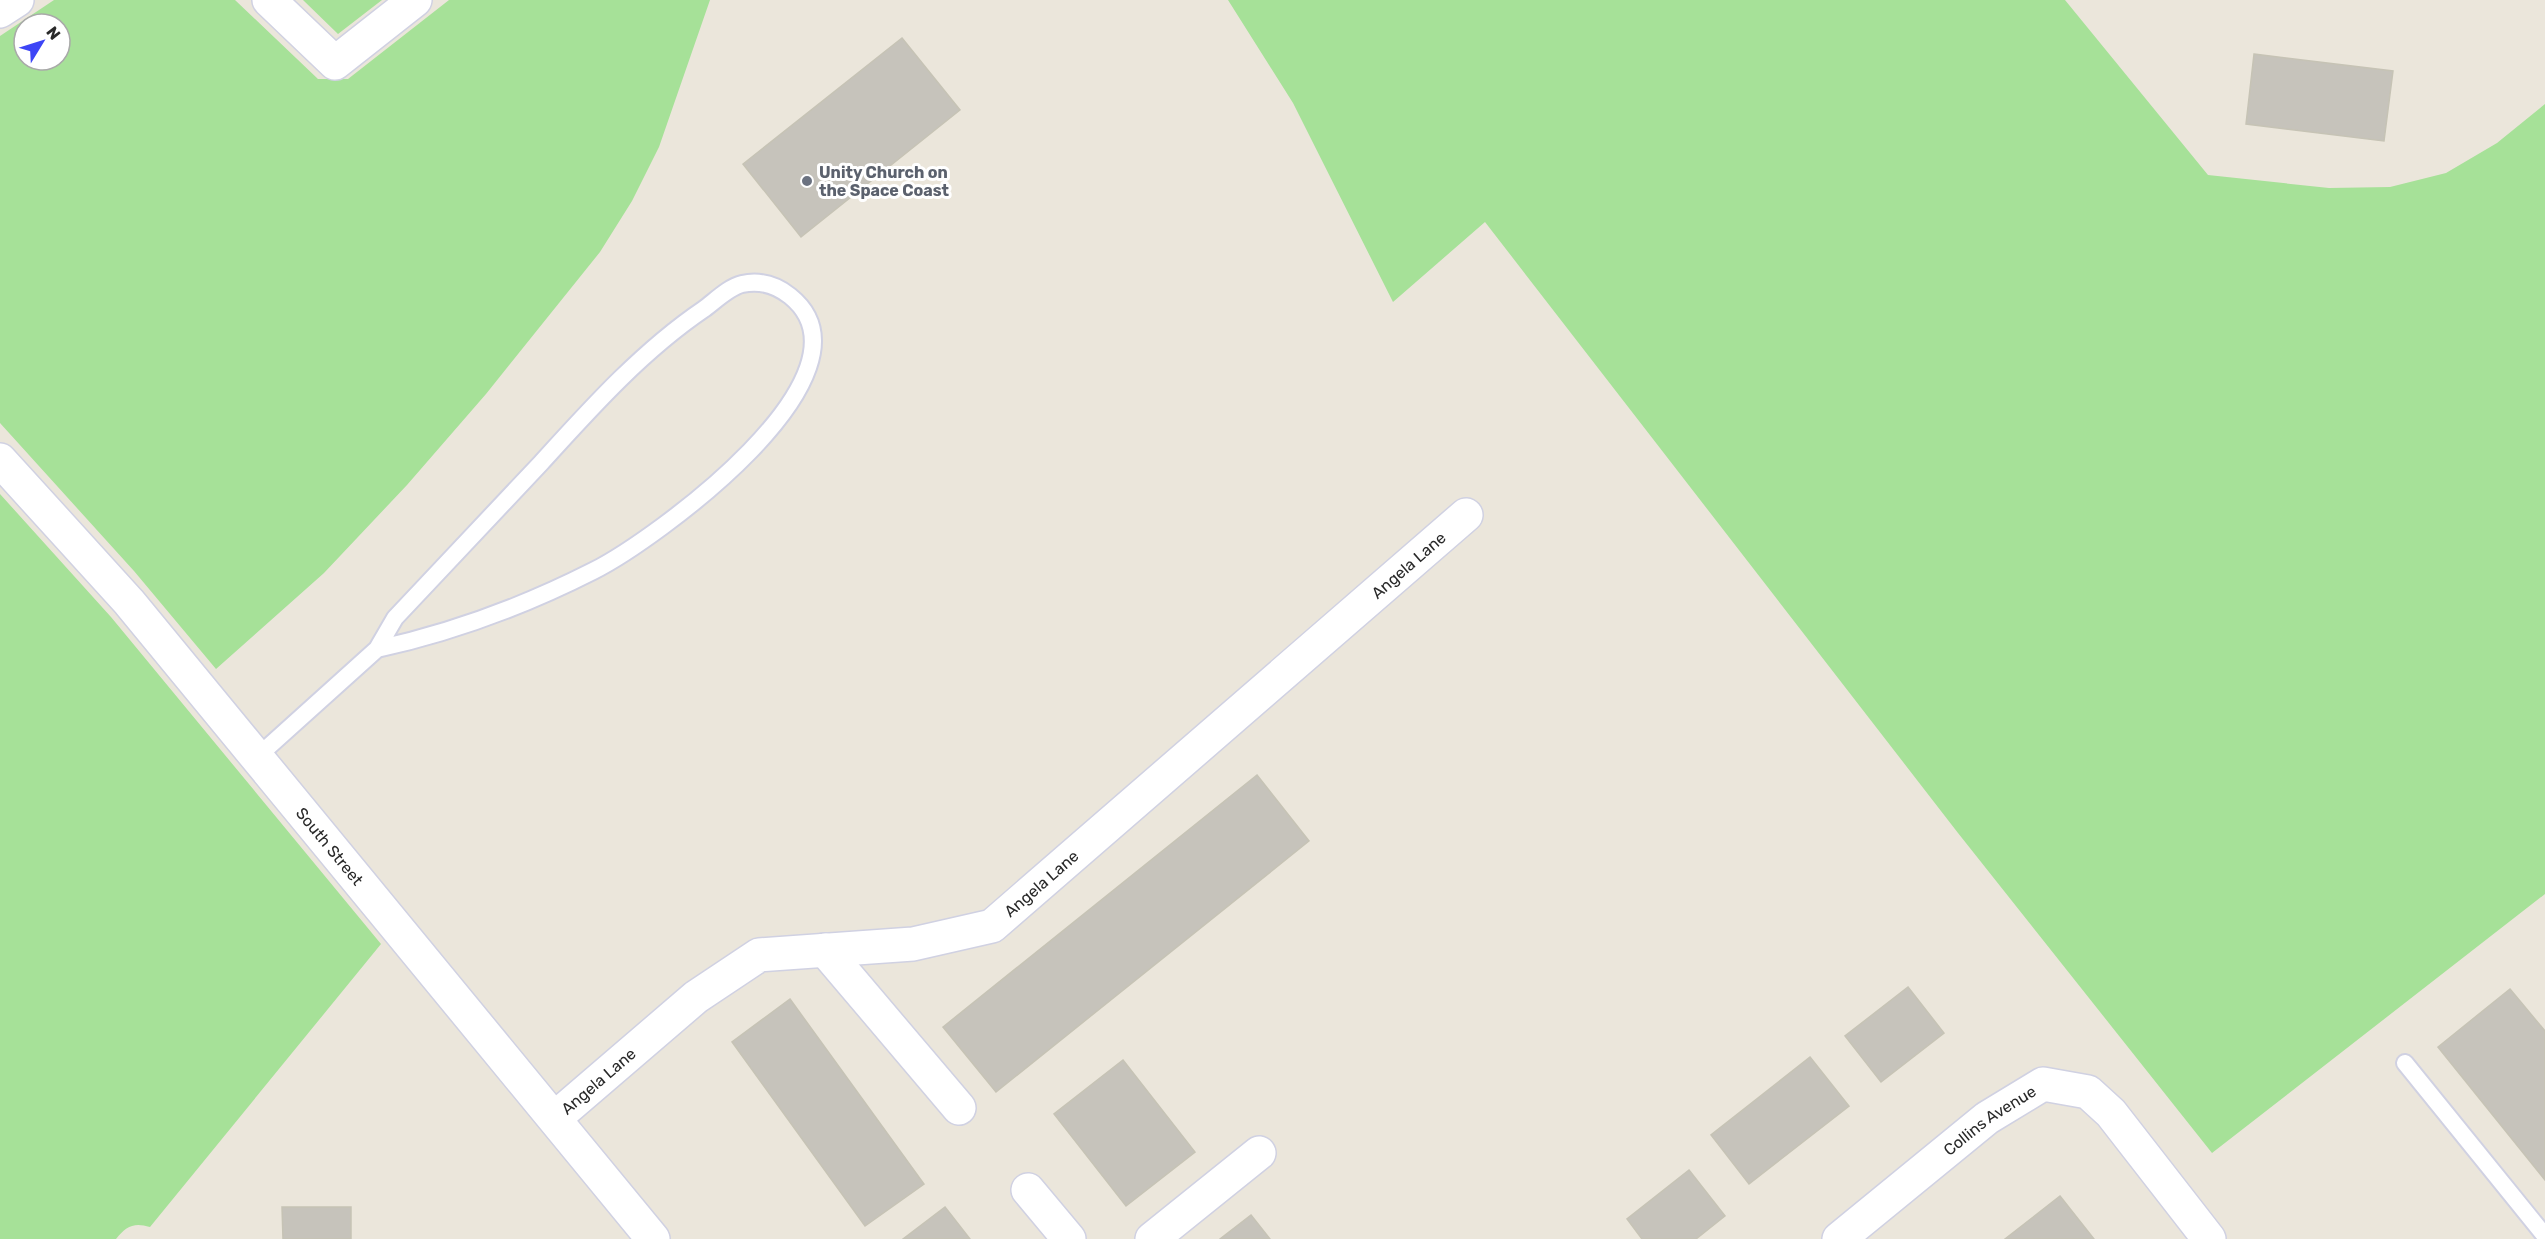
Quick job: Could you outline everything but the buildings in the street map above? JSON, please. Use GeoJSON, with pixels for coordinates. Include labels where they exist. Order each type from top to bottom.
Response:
{"type":"FeatureCollection","features":[{"type":"Feature","properties":{"kind":"street"},"geometry":{"type":"LineString","coordinates":[[0,11],[17,0]]}},
{"type":"Feature","properties":{"kind":"street"},"geometry":{"type":"LineString","coordinates":[[269,0],[335,63],[416,0]]}},
{"type":"Feature","properties":{"kind":"street","name":"South Street"},"geometry":{"type":"LineString","coordinates":[[0,460],[129,602],[653,1239]]}},
{"type":"Feature","properties":{"kind":"street","name":"Angela Lane"},"geometry":{"type":"LineString","coordinates":[[555,1118],[696,997],[759,955],[913,944],[992,926],[1466,515]]}},
{"type":"Feature","properties":{"kind":"street"},"geometry":{"type":"LineString","coordinates":[[825,950],[958,1108]]}},
{"type":"Feature","properties":{"kind":"street","name":"Collins Avenue"},"geometry":{"type":"LineString","coordinates":[[1839,1239],[1987,1118],[2043,1084],[2088,1092],[2111,1113],[2209,1239]]}},
{"type":"Feature","properties":{"kind":"street"},"geometry":{"type":"LineString","coordinates":[[1152,1239],[1259,1154]]}},
{"type":"Feature","properties":{"kind":"street"},"geometry":{"type":"LineString","coordinates":[[1028,1190],[1069,1239]]}},
{"type":"Feature","properties":{"kind":"lane"},"geometry":{"type":"LineString","coordinates":[[257,757],[377,649],[395,618],[584,416],[677,327],[740,284],[759,282],[777,287],[794,299],[806,315],[812,332],[813,347],[810,366],[801,387],[759,442],[713,488],[661,528],[594,571],[512,606],[416,640],[377,649]]}},
{"type":"Feature","properties":{"kind":"lane"},"geometry":{"type":"LineString","coordinates":[[2405,1063],[2545,1236]]}},
{"type":"Feature","properties":{"kind":"green space"},"geometry":{"type":"Polygon","coordinates":[[[54,0],[235,0],[318,79],[348,79],[449,0],[710,0],[659,147],[632,201],[600,252],[486,394],[407,485],[324,573],[216,669],[134,571],[0,423],[0,36],[12,28],[12,72],[72,72],[72,12],[36,12],[54,0]]]}},
{"type":"Feature","properties":{"kind":"green space"},"geometry":{"type":"Polygon","coordinates":[[[303,0],[382,0],[338,34],[303,0]]]}},
{"type":"Feature","properties":{"kind":"green space"},"geometry":{"type":"Polygon","coordinates":[[[1228,0],[2065,0],[2208,175],[2329,188],[2390,187],[2446,173],[2497,143],[2545,104],[2545,894],[2212,1153],[1958,833],[1485,222],[1393,302],[1293,103],[1228,0]]]}},
{"type":"Feature","properties":{"kind":"green space"},"geometry":{"type":"Polygon","coordinates":[[[0,494],[111,617],[381,944],[150,1227],[131,1226],[116,1239],[0,1239],[0,494]]]}},
{"type":"Feature","properties":{"kind":"place","name":"Unity Church on the Space Coast"},"geometry":{"type":"Point","coordinates":[807,181]}}]}
